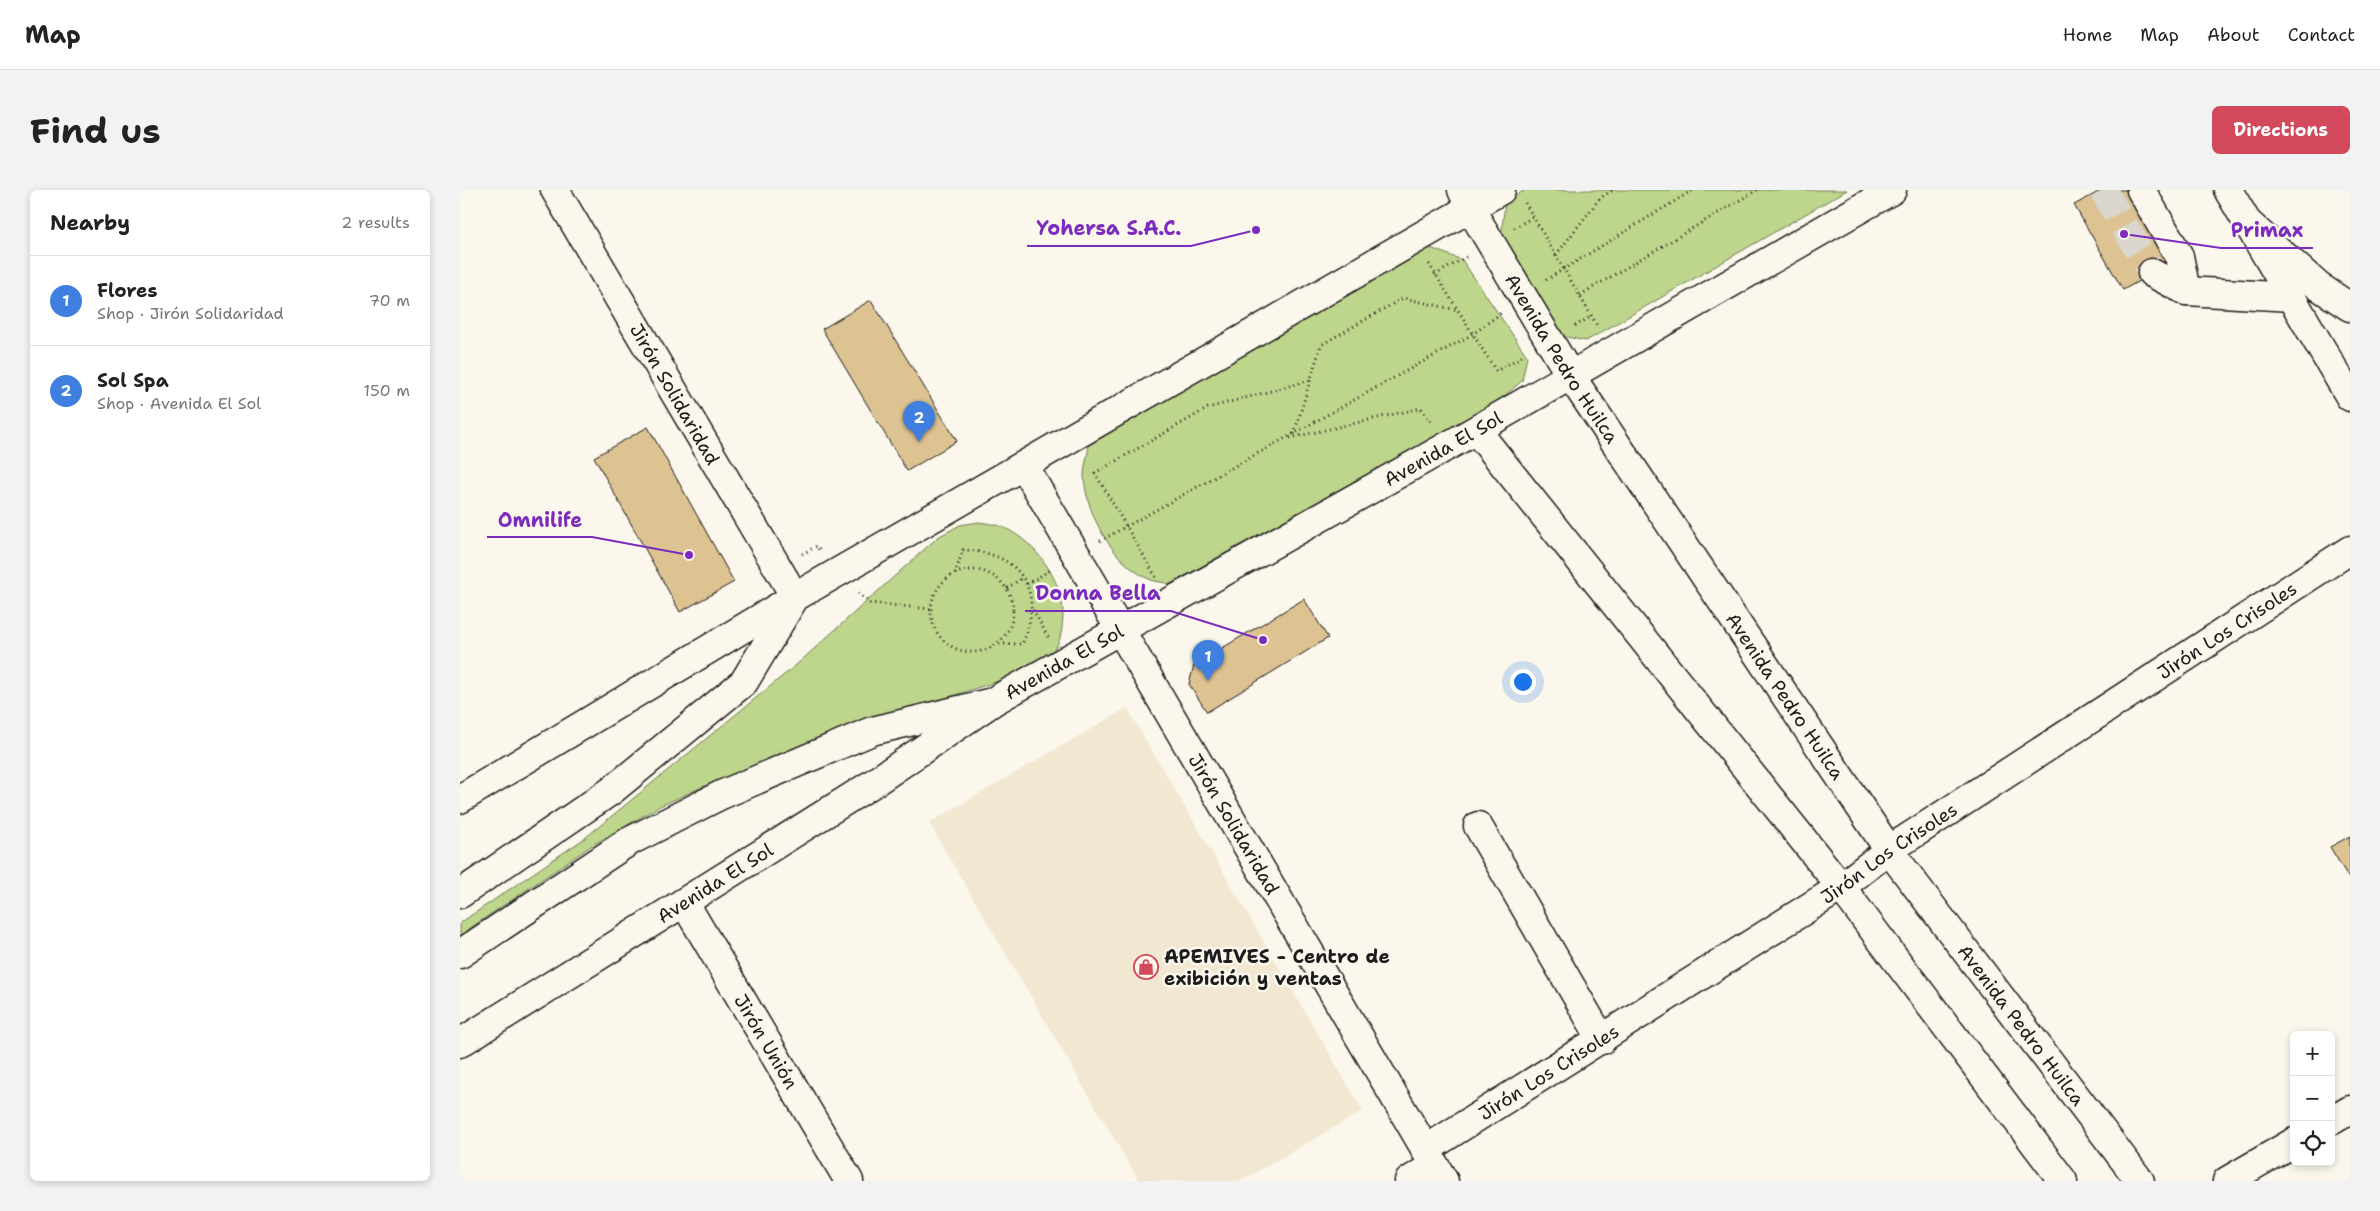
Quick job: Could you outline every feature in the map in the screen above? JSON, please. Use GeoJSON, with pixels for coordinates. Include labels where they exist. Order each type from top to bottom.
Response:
{"type":"FeatureCollection","features":[{"type":"Feature","properties":{"kind":"street","name":"Jirón Solidaridad"},"geometry":{"type":"LineString","coordinates":[[555,190],[795,597]]}},
{"type":"Feature","properties":{"kind":"street","name":"Avenida El Sol"},"geometry":{"type":"LineString","coordinates":[[460,1044],[872,784],[992,702],[1476,430],[1892,190]]}},
{"type":"Feature","properties":{"kind":"street"},"geometry":{"type":"LineString","coordinates":[[2141,190],[2178,256],[2186,290]]}},
{"type":"Feature","properties":{"kind":"street"},"geometry":{"type":"LineString","coordinates":[[2228,190],[2350,397]]}},
{"type":"Feature","properties":{"kind":"street"},"geometry":{"type":"LineString","coordinates":[[460,799],[834,574],[1414,240],[1466,199],[1511,193]]}},
{"type":"Feature","properties":{"kind":"street","name":"Avenida Pedro Huilca"},"geometry":{"type":"LineString","coordinates":[[1466,199],[1570,375],[1889,850],[2140,1181]]}},
{"type":"Feature","properties":{"kind":"street"},"geometry":{"type":"LineString","coordinates":[[2248,223],[2318,286],[2350,307]]}},
{"type":"Feature","properties":{"kind":"street"},"geometry":{"type":"LineString","coordinates":[[2152,274],[2186,290],[2292,297]]}},
{"type":"Feature","properties":{"kind":"street"},"geometry":{"type":"LineString","coordinates":[[1476,430],[1842,887],[2063,1181]]}},
{"type":"Feature","properties":{"kind":"street","name":"Jirón Solidaridad"},"geometry":{"type":"LineString","coordinates":[[1024,466],[1435,1165]]}},
{"type":"Feature","properties":{"kind":"street","name":"Jirón Los Crisoles"},"geometry":{"type":"LineString","coordinates":[[1409,1181],[1435,1165],[1602,1040],[1842,887],[1889,850],[2350,550]]}},
{"type":"Feature","properties":{"kind":"street"},"geometry":{"type":"LineString","coordinates":[[460,894],[611,791],[744,682],[795,597]]}},
{"type":"Feature","properties":{"kind":"street","name":"Avenida El Sol"},"geometry":{"type":"LineString","coordinates":[[460,954],[628,842],[721,795],[872,732],[992,702]]}},
{"type":"Feature","properties":{"kind":"street"},"geometry":{"type":"LineString","coordinates":[[1478,826],[1602,1040]]}},
{"type":"Feature","properties":{"kind":"street","name":"Jirón Unión"},"geometry":{"type":"LineString","coordinates":[[684,902],[849,1181]]}},
{"type":"Feature","properties":{"kind":"street"},"geometry":{"type":"LineString","coordinates":[[2335,1119],[2350,1110]]}},
{"type":"Feature","properties":{"kind":"street"},"geometry":{"type":"LineString","coordinates":[[2227,1181],[2290,1144]]}},
{"type":"Feature","properties":{"kind":"path"},"geometry":{"type":"LineString","coordinates":[[1556,256],[1600,198],[1613,190]]}},
{"type":"Feature","properties":{"kind":"path"},"geometry":{"type":"LineString","coordinates":[[1126,527],[1473,334],[1563,268],[1693,190]]}},
{"type":"Feature","properties":{"kind":"path"},"geometry":{"type":"LineString","coordinates":[[1580,295],[1757,190]]}},
{"type":"Feature","properties":{"kind":"path"},"geometry":{"type":"LineString","coordinates":[[1511,193],[1556,256],[1613,350]]}},
{"type":"Feature","properties":{"kind":"path"},"geometry":{"type":"LineString","coordinates":[[1414,240],[1496,371]]}},
{"type":"Feature","properties":{"kind":"path"},"geometry":{"type":"LineString","coordinates":[[1294,434],[1322,344],[1403,298],[1458,310]]}},
{"type":"Feature","properties":{"kind":"path"},"geometry":{"type":"LineString","coordinates":[[1170,602],[1094,472],[1208,408],[1311,380]]}},
{"type":"Feature","properties":{"kind":"path"},"geometry":{"type":"LineString","coordinates":[[1284,439],[1421,408],[1448,445]]}},
{"type":"Feature","properties":{"kind":"path"},"geometry":{"type":"LineString","coordinates":[[955,574],[963,550],[983,551],[1002,557],[1017,569],[1028,586],[1032,609],[1030,625],[1022,644],[997,644]]}},
{"type":"Feature","properties":{"kind":"path"},"geometry":{"type":"LineString","coordinates":[[976,569],[990,573],[1002,581],[1007,588],[1014,606],[1013,620],[1007,634],[997,644],[984,650],[959,650],[947,643],[938,634],[932,622],[933,596],[940,585],[955,574],[976,569]]}},
{"type":"Feature","properties":{"kind":"path"},"geometry":{"type":"LineString","coordinates":[[834,574],[870,603],[931,609]]}},
{"type":"Feature","properties":{"kind":"path"},"geometry":{"type":"LineString","coordinates":[[1007,588],[1022,578]]}},
{"type":"Feature","properties":{"kind":"shaded area","name":"APEMIVES - Centro de exibición y ventas"},"geometry":{"type":"Polygon","coordinates":[[[1127,708],[1363,1111],[1241,1181],[1139,1181],[929,823],[1127,708]]]}},
{"type":"Feature","properties":{"kind":"green space"},"geometry":{"type":"Polygon","coordinates":[[[1525,190],[1847,190],[1586,341],[1562,336],[1501,238],[1505,202],[1525,190]]]}},
{"type":"Feature","properties":{"kind":"green space"},"geometry":{"type":"Polygon","coordinates":[[[1428,247],[1462,260],[1527,356],[1522,381],[1498,401],[1170,584],[1151,580],[1125,563],[1104,537],[1090,507],[1084,476],[1089,445],[1428,247]]]}},
{"type":"Feature","properties":{"kind":"green space"},"geometry":{"type":"Polygon","coordinates":[[[979,522],[997,525],[1022,539],[1034,549],[1052,574],[1062,602],[1062,631],[1057,645],[1046,659],[1032,670],[823,738],[660,806],[591,846],[460,935],[460,923],[585,838],[795,666],[938,537],[960,525],[979,522]]]}},
{"type":"Feature","properties":{"kind":"building"},"geometry":{"type":"Polygon","coordinates":[[[2102,190],[2132,190],[2173,262],[2123,290],[2074,205],[2102,190]]]}},
{"type":"Feature","properties":{"kind":"building"},"geometry":{"type":"Polygon","coordinates":[[[871,300],[957,441],[907,471],[822,329],[871,300]]]}},
{"type":"Feature","properties":{"kind":"building"},"geometry":{"type":"Polygon","coordinates":[[[648,427],[734,582],[680,612],[594,457],[648,427]]]}},
{"type":"Feature","properties":{"kind":"building"},"geometry":{"type":"Polygon","coordinates":[[[1304,599],[1328,638],[1207,712],[1189,684],[1194,665],[1304,599]]]}},
{"type":"Feature","properties":{"kind":"building"},"geometry":{"type":"Polygon","coordinates":[[[2350,836],[2350,880],[2330,847],[2350,836]]]}},
{"type":"Feature","properties":{"kind":"tunnel"},"geometry":{"type":"LineString","coordinates":[[2103,190],[2152,273]]}},
{"type":"Feature","properties":{"kind":"place","name":"Yohersa S.A.C."},"geometry":{"type":"Point","coordinates":[1256,230]}},
{"type":"Feature","properties":{"kind":"place","name":"Primax"},"geometry":{"type":"Point","coordinates":[2124,234]}},
{"type":"Feature","properties":{"kind":"place","name":"Sol Spa"},"geometry":{"type":"Point","coordinates":[919,442]}},
{"type":"Feature","properties":{"kind":"place","name":"Omnilife"},"geometry":{"type":"Point","coordinates":[689,555]}},
{"type":"Feature","properties":{"kind":"place","name":"Donna Bella"},"geometry":{"type":"Point","coordinates":[1263,640]}},
{"type":"Feature","properties":{"kind":"place","name":"Flores"},"geometry":{"type":"Point","coordinates":[1208,681]}},
{"type":"Feature","properties":{"kind":"place","name":"APEMIVES - Centro de exibición y ventas"},"geometry":{"type":"Point","coordinates":[1146,967]}}]}
